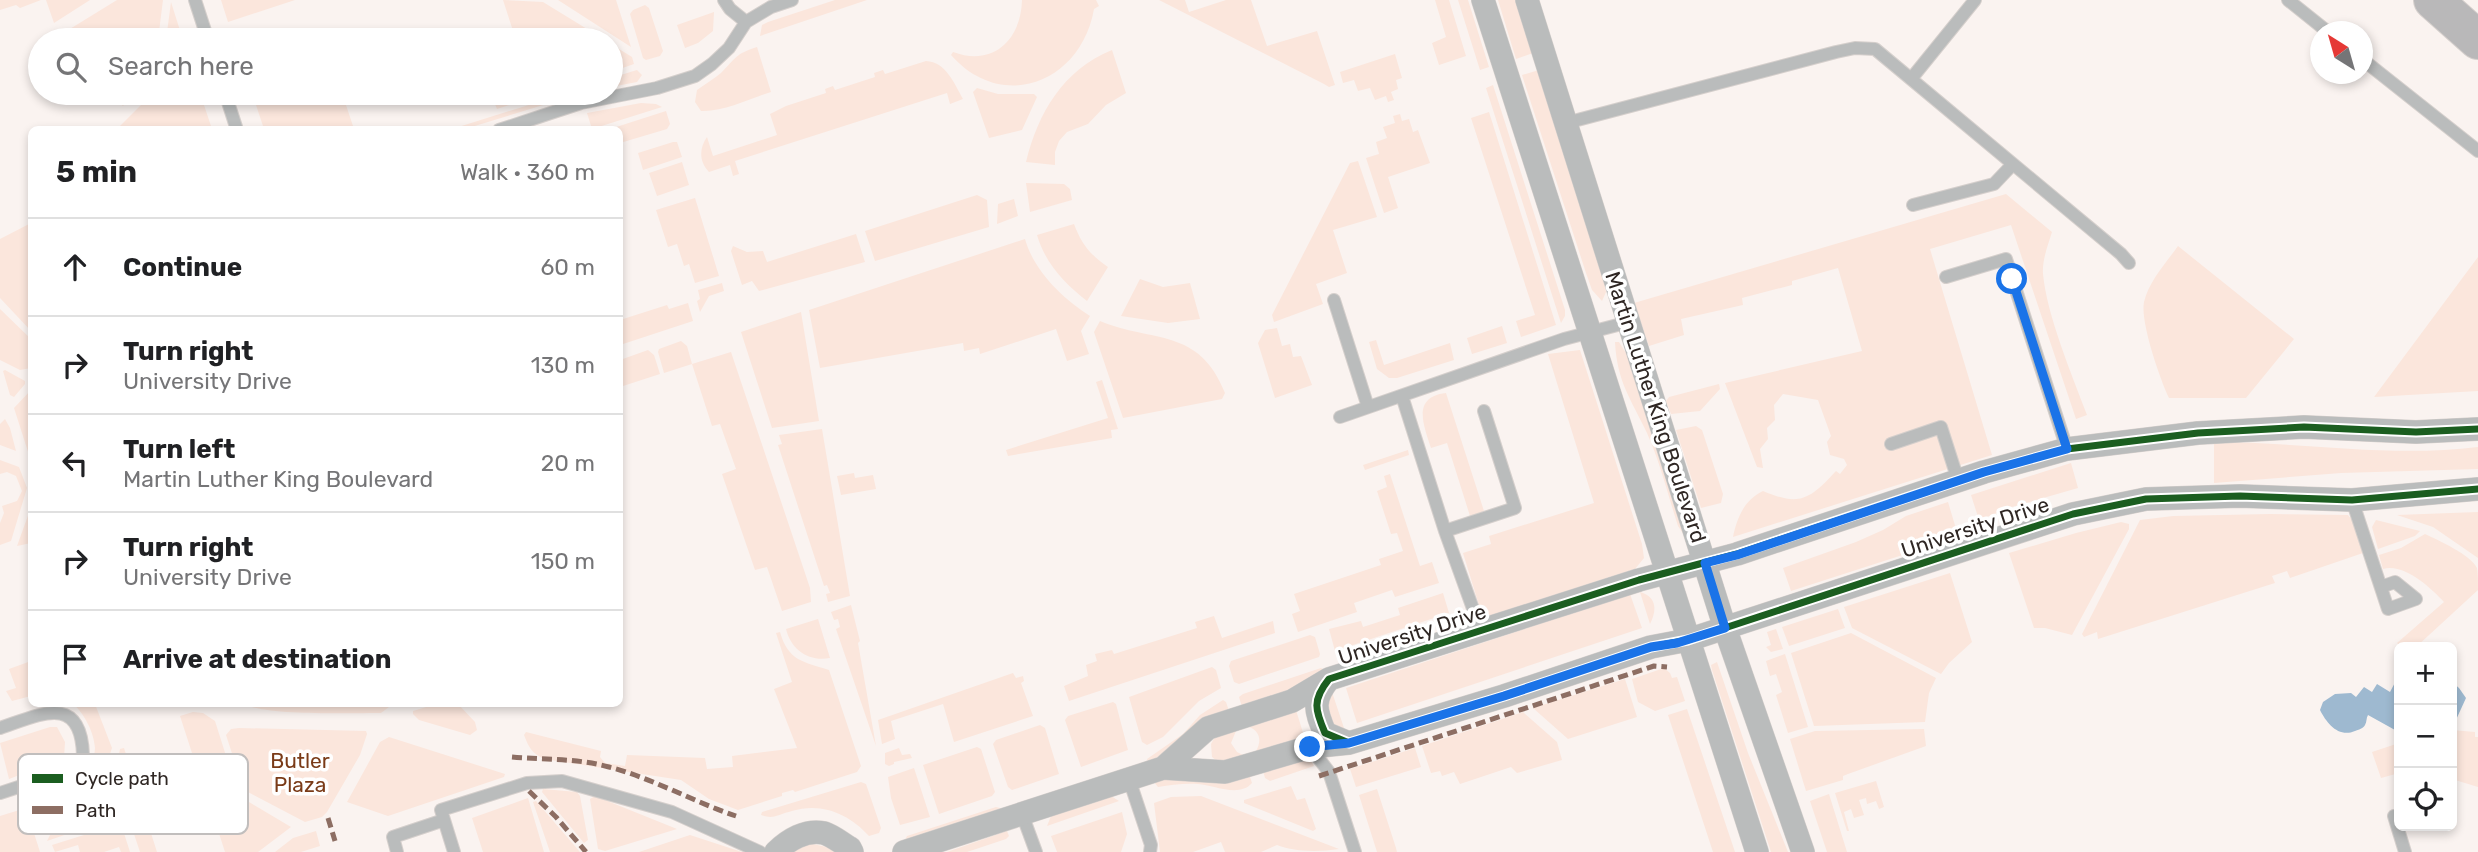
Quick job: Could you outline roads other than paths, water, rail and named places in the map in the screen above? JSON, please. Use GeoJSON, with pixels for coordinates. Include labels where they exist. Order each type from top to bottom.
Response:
{"type":"FeatureCollection","features":[{"type":"Feature","properties":{"kind":"highway"},"geometry":{"type":"LineString","coordinates":[[2433,0],[2478,40]]}},
{"type":"Feature","properties":{"kind":"street","name":"Martin Luther King Boulevard"},"geometry":{"type":"LineString","coordinates":[[1483,0],[1757,852]]}},
{"type":"Feature","properties":{"kind":"street","name":"Martin Luther King Boulevard"},"geometry":{"type":"LineString","coordinates":[[1527,0],[1725,628],[1803,852]]}},
{"type":"Feature","properties":{"kind":"street","name":"University Drive"},"geometry":{"type":"LineString","coordinates":[[1163,768],[1208,728],[1292,701],[1329,679],[1666,572],[1737,555],[1958,480],[2067,449],[2199,433],[2304,427],[2416,432],[2478,429]]}},
{"type":"Feature","properties":{"kind":"street","name":"University Drive"},"geometry":{"type":"LineString","coordinates":[[904,852],[1163,768],[1226,772],[1310,747],[1349,743],[1504,696],[1651,647],[1688,640],[2073,514],[2146,499],[2240,496],[2352,500],[2478,489]]}},
{"type":"Feature","properties":{"kind":"street","name":"University Drive"},"geometry":{"type":"LineString","coordinates":[[1329,679],[1319,691],[1316,712],[1325,733],[1349,743]]}},
{"type":"Feature","properties":{"kind":"street"},"geometry":{"type":"LineString","coordinates":[[1208,728],[1201,742],[1204,754],[1211,764],[1226,772]]}},
{"type":"Feature","properties":{"kind":"street"},"geometry":{"type":"LineString","coordinates":[[776,852],[802,835],[824,833],[850,848],[852,852]]}},
{"type":"Feature","properties":{"kind":"lane"},"geometry":{"type":"LineString","coordinates":[[194,0],[204,28]]}},
{"type":"Feature","properties":{"kind":"lane"},"geometry":{"type":"LineString","coordinates":[[724,0],[730,9],[746,22]]}},
{"type":"Feature","properties":{"kind":"lane"},"geometry":{"type":"LineString","coordinates":[[623,95],[695,76],[729,48],[746,22],[771,7],[792,0]]}},
{"type":"Feature","properties":{"kind":"lane"},"geometry":{"type":"LineString","coordinates":[[1911,79],[1975,0]]}},
{"type":"Feature","properties":{"kind":"lane"},"geometry":{"type":"LineString","coordinates":[[2288,0],[2314,21]]}},
{"type":"Feature","properties":{"kind":"lane"},"geometry":{"type":"LineString","coordinates":[[1566,123],[1855,48],[1875,49],[2129,262]]}},
{"type":"Feature","properties":{"kind":"lane"},"geometry":{"type":"LineString","coordinates":[[2373,68],[2478,151]]}},
{"type":"Feature","properties":{"kind":"lane"},"geometry":{"type":"LineString","coordinates":[[229,105],[236,126]]}},
{"type":"Feature","properties":{"kind":"lane"},"geometry":{"type":"LineString","coordinates":[[511,126],[575,105]]}},
{"type":"Feature","properties":{"kind":"lane"},"geometry":{"type":"LineString","coordinates":[[1913,205],[1993,184],[2013,164]]}},
{"type":"Feature","properties":{"kind":"lane"},"geometry":{"type":"LineString","coordinates":[[1947,277],[2006,259],[2067,449]]}},
{"type":"Feature","properties":{"kind":"lane"},"geometry":{"type":"LineString","coordinates":[[1334,300],[1368,407]]}},
{"type":"Feature","properties":{"kind":"lane"},"geometry":{"type":"LineString","coordinates":[[1340,417],[1590,331],[1629,322]]}},
{"type":"Feature","properties":{"kind":"lane"},"geometry":{"type":"LineString","coordinates":[[1402,396],[1445,531],[1481,631]]}},
{"type":"Feature","properties":{"kind":"lane"},"geometry":{"type":"LineString","coordinates":[[1445,531],[1515,508],[1484,411]]}},
{"type":"Feature","properties":{"kind":"lane"},"geometry":{"type":"LineString","coordinates":[[1891,444],[1941,427],[1958,480]]}},
{"type":"Feature","properties":{"kind":"lane"},"geometry":{"type":"LineString","coordinates":[[2352,500],[2381,587]]}},
{"type":"Feature","properties":{"kind":"lane"},"geometry":{"type":"LineString","coordinates":[[0,728],[53,712],[66,714],[74,722],[82,739],[83,754]]}},
{"type":"Feature","properties":{"kind":"lane"},"geometry":{"type":"LineString","coordinates":[[1310,747],[1329,772],[1355,852]]}},
{"type":"Feature","properties":{"kind":"lane"},"geometry":{"type":"LineString","coordinates":[[1129,779],[1151,845],[1150,852]]}},
{"type":"Feature","properties":{"kind":"lane"},"geometry":{"type":"LineString","coordinates":[[454,852],[440,810],[527,783],[562,781],[672,812],[760,852]]}},
{"type":"Feature","properties":{"kind":"lane"},"geometry":{"type":"LineString","coordinates":[[0,793],[18,787]]}},
{"type":"Feature","properties":{"kind":"lane"},"geometry":{"type":"LineString","coordinates":[[1022,814],[1036,852]]}},
{"type":"Feature","properties":{"kind":"lane"},"geometry":{"type":"LineString","coordinates":[[2393,816],[2405,852]]}},
{"type":"Feature","properties":{"kind":"lane"},"geometry":{"type":"LineString","coordinates":[[397,852],[393,837],[444,820]]}},
{"type":"Feature","properties":{"kind":"water"},"geometry":{"type":"Polygon","coordinates":[[[2377,684],[2390,692],[2394,684],[2394,729],[2368,715],[2363,727],[2344,733],[2330,725],[2320,710],[2323,702],[2335,694],[2351,693],[2356,697],[2364,687],[2372,692],[2377,684]]]}},
{"type":"Feature","properties":{"kind":"water"},"geometry":{"type":"Polygon","coordinates":[[[2457,686],[2466,698],[2457,718],[2457,686]]]}},
{"type":"Feature","properties":{"kind":"park label","name":"Butler Plaza"},"geometry":{"type":"Point","coordinates":[300,772]}}]}
